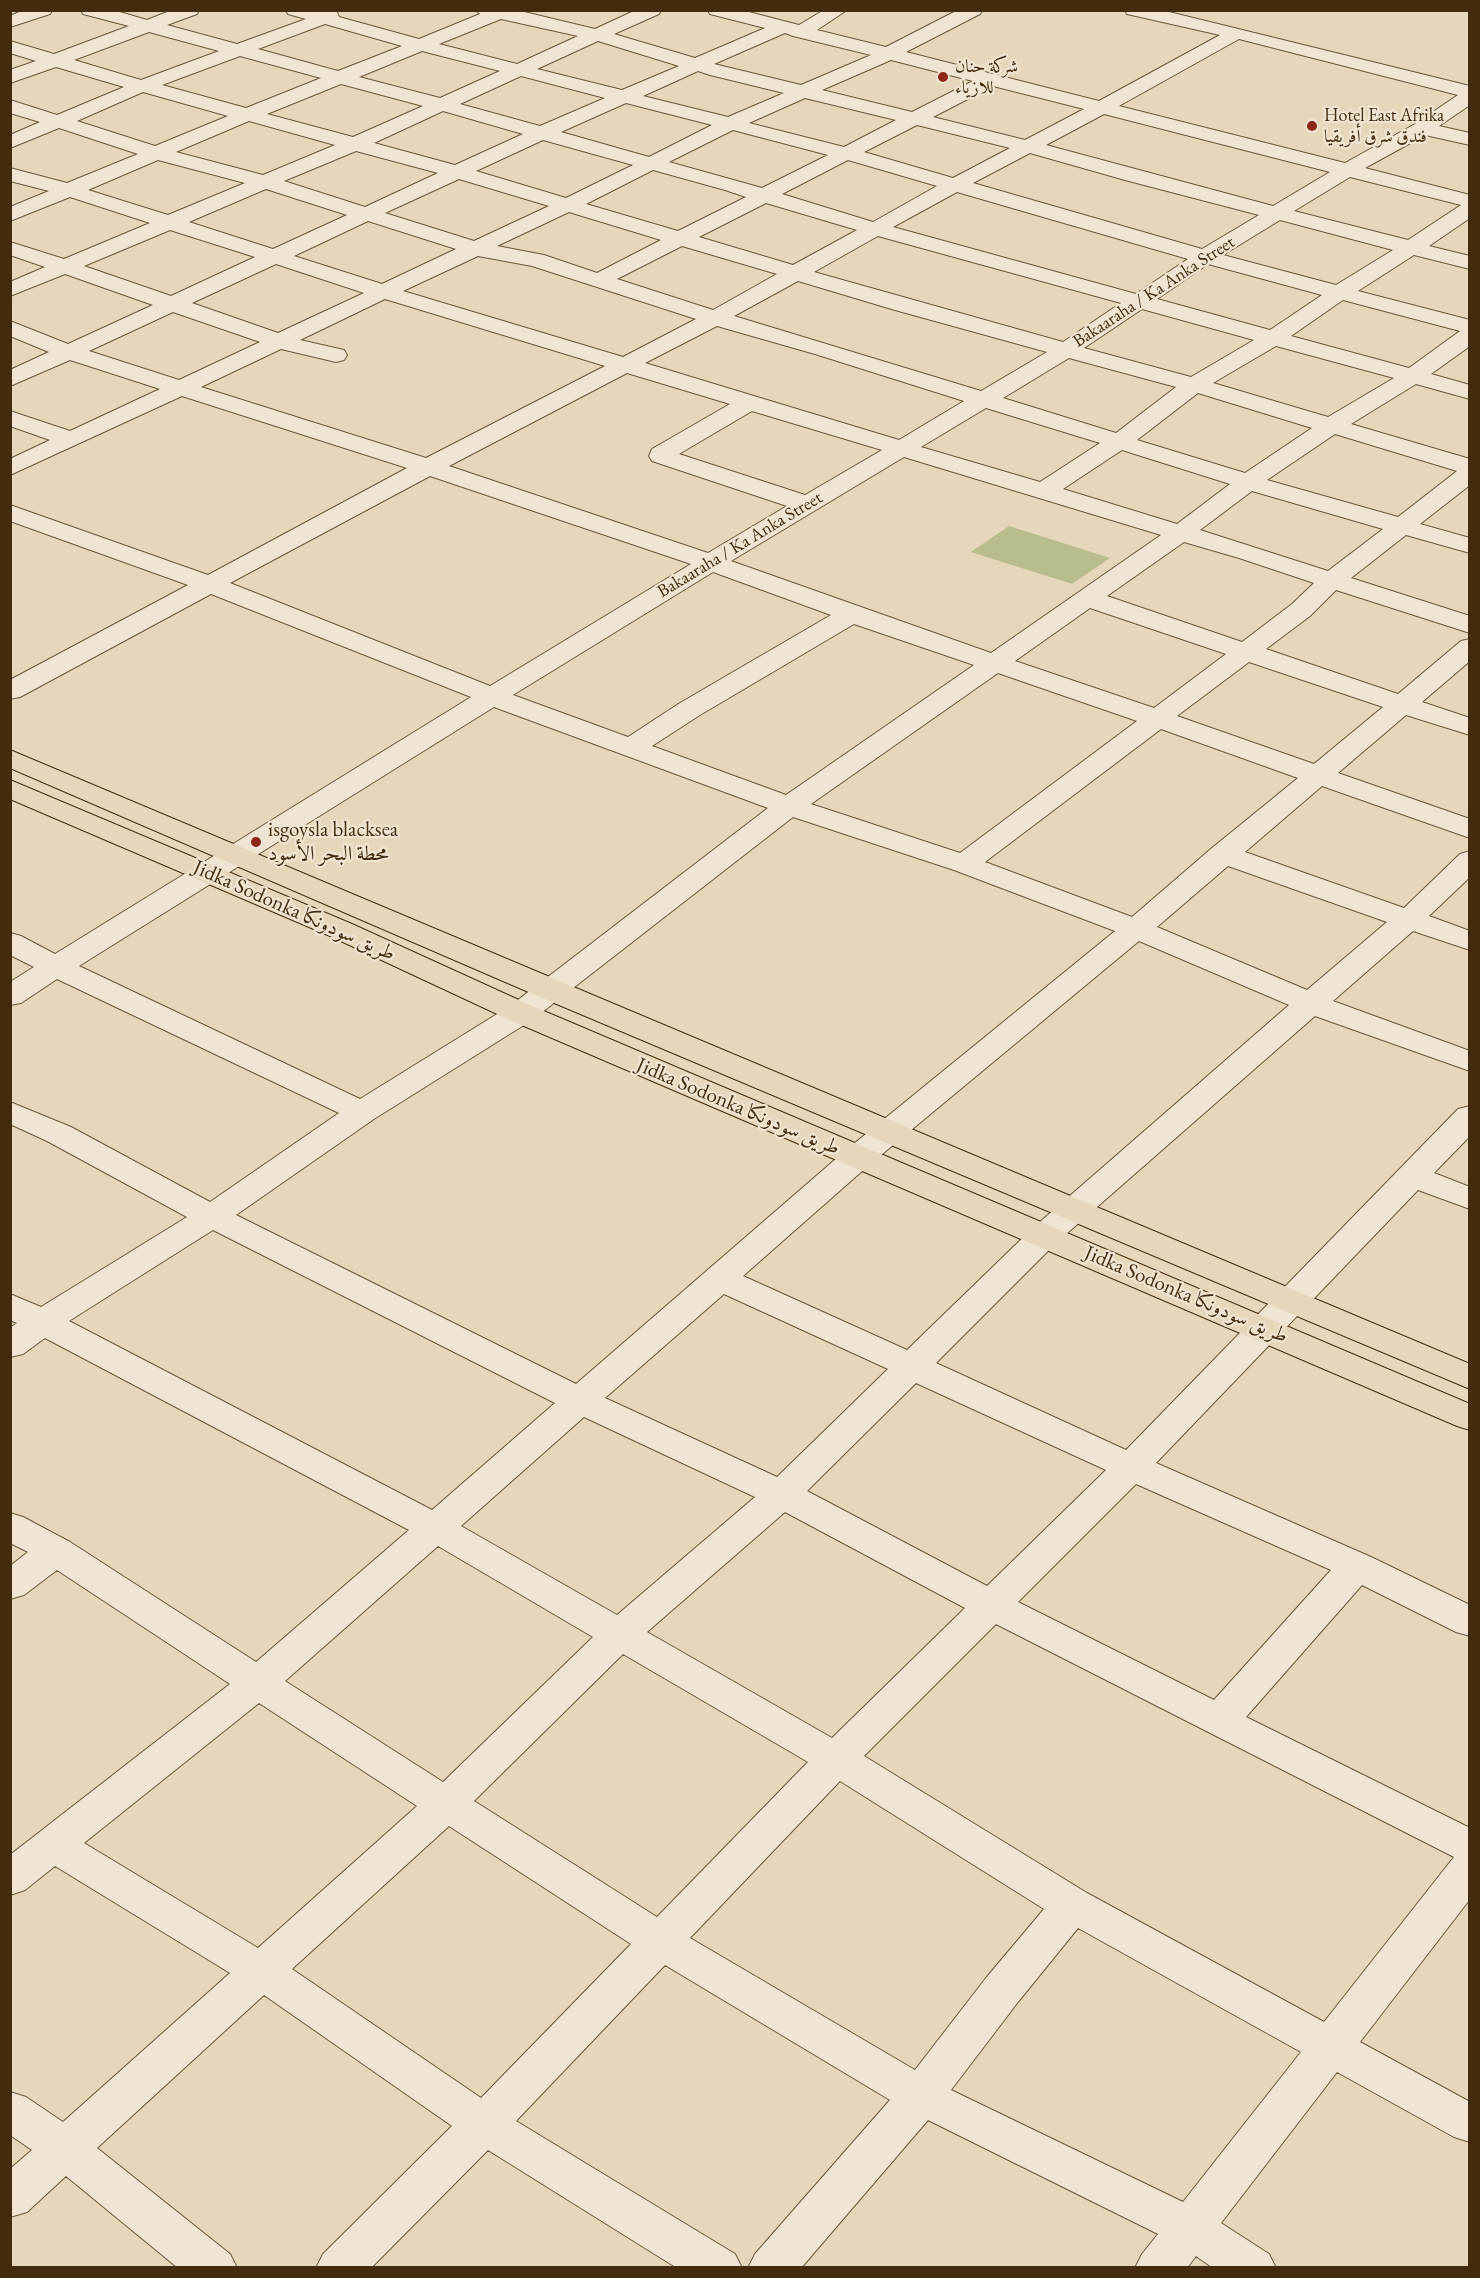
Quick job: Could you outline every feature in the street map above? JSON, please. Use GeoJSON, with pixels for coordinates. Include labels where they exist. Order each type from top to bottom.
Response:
{"type":"FeatureCollection","features":[{"type":"Feature","properties":{"kind":"main road","name":"Jidka Sodonka طريق سودونكا"},"geometry":{"type":"LineString","coordinates":[[10,758],[550,990],[1076,1209],[1470,1418]]}},
{"type":"Feature","properties":{"kind":"main road","name":"Jidka Sodonka طريق سودونكا"},"geometry":{"type":"LineString","coordinates":[[10,788],[341,930],[520,1013],[857,1158],[1045,1235],[1276,1315],[1470,1378]]}},
{"type":"Feature","properties":{"kind":"street"},"geometry":{"type":"LineString","coordinates":[[10,22],[43,10]]}},
{"type":"Feature","properties":{"kind":"street"},"geometry":{"type":"LineString","coordinates":[[90,10],[442,105],[539,134],[764,195],[874,229],[1470,392]]}},
{"type":"Feature","properties":{"kind":"street"},"geometry":{"type":"LineString","coordinates":[[10,77],[190,10]]}},
{"type":"Feature","properties":{"kind":"street"},"geometry":{"type":"LineString","coordinates":[[295,10],[623,98],[732,123],[845,153],[1205,257],[1470,327]]}},
{"type":"Feature","properties":{"kind":"street"},"geometry":{"type":"LineString","coordinates":[[10,142],[142,86],[344,10]]}},
{"type":"Feature","properties":{"kind":"street"},"geometry":{"type":"LineString","coordinates":[[10,290],[357,143],[652,10]]}},
{"type":"Feature","properties":{"kind":"street"},"geometry":{"type":"LineString","coordinates":[[717,10],[886,55],[992,79],[1470,201]]}},
{"type":"Feature","properties":{"kind":"street"},"geometry":{"type":"LineString","coordinates":[[10,379],[539,134],[697,64],[791,30],[838,10]]}},
{"type":"Feature","properties":{"kind":"street"},"geometry":{"type":"LineString","coordinates":[[10,468],[477,249],[732,123],[886,55],[972,10]]}},
{"type":"Feature","properties":{"kind":"street"},"geometry":{"type":"LineString","coordinates":[[1134,10],[1237,33],[1470,94]]}},
{"type":"Feature","properties":{"kind":"street"},"geometry":{"type":"LineString","coordinates":[[10,214],[497,12],[598,35],[697,64],[1026,146],[1276,214],[1470,263]]}},
{"type":"Feature","properties":{"kind":"street"},"geometry":{"type":"LineString","coordinates":[[10,691],[428,467],[715,318],[954,185],[1237,33]]}},
{"type":"Feature","properties":{"kind":"street"},"geometry":{"type":"LineString","coordinates":[[10,47],[142,86],[457,171],[796,273],[1194,384],[1470,467]]}},
{"type":"Feature","properties":{"kind":"street"},"geometry":{"type":"LineString","coordinates":[[599,280],[992,79]]}},
{"type":"Feature","properties":{"kind":"street","name":"Bakaaraha / Ka Anka Street"},"geometry":{"type":"LineString","coordinates":[[10,996],[58,968],[233,855],[711,562],[1066,350],[1205,257],[1347,170],[1422,128],[1470,94]]}},
{"type":"Feature","properties":{"kind":"street"},"geometry":{"type":"LineString","coordinates":[[10,106],[156,153],[265,182],[367,213],[477,249],[536,260],[980,400],[1248,482],[1470,546]]}},
{"type":"Feature","properties":{"kind":"street"},"geometry":{"type":"LineString","coordinates":[[1422,128],[1470,139]]}},
{"type":"Feature","properties":{"kind":"street"},"geometry":{"type":"LineString","coordinates":[[10,174],[68,190],[384,292],[1043,491],[1470,625]]}},
{"type":"Feature","properties":{"kind":"street"},"geometry":{"type":"LineString","coordinates":[[1043,491],[1120,441],[1194,384],[1272,339],[1470,208]]}},
{"type":"Feature","properties":{"kind":"street"},"geometry":{"type":"LineString","coordinates":[[10,248],[282,339],[286,343],[336,355]]}},
{"type":"Feature","properties":{"kind":"street"},"geometry":{"type":"LineString","coordinates":[[10,328],[69,352],[428,467],[711,562],[852,614],[1470,829]]}},
{"type":"Feature","properties":{"kind":"street"},"geometry":{"type":"LineString","coordinates":[[10,1346],[26,1314],[212,1216],[362,1113],[520,1013],[789,806],[1179,534],[1248,482],[1331,426],[1412,377],[1470,335]]}},
{"type":"Feature","properties":{"kind":"street"},"geometry":{"type":"LineString","coordinates":[[748,403],[661,456],[806,504]]}},
{"type":"Feature","properties":{"kind":"street"},"geometry":{"type":"LineString","coordinates":[[10,418],[70,439]]}},
{"type":"Feature","properties":{"kind":"street"},"geometry":{"type":"LineString","coordinates":[[964,864],[1248,651],[1301,610],[1329,582],[1470,473]]}},
{"type":"Feature","properties":{"kind":"street"},"geometry":{"type":"LineString","coordinates":[[10,513],[209,584],[494,697],[630,748],[789,806],[964,864],[1136,929],[1310,1003],[1470,1062]]}},
{"type":"Feature","properties":{"kind":"street"},"geometry":{"type":"LineString","coordinates":[[1086,598],[1470,727]]}},
{"type":"Feature","properties":{"kind":"street"},"geometry":{"type":"LineString","coordinates":[[630,748],[690,709],[852,614]]}},
{"type":"Feature","properties":{"kind":"street"},"geometry":{"type":"LineString","coordinates":[[10,1879],[258,1683],[857,1158],[1136,929],[1222,854],[1470,647]]}},
{"type":"Feature","properties":{"kind":"street"},"geometry":{"type":"LineString","coordinates":[[1222,854],[1470,941]]}},
{"type":"Feature","properties":{"kind":"street"},"geometry":{"type":"LineString","coordinates":[[10,2199],[447,1803],[621,1634],[782,1494],[1045,1235],[1207,1092],[1408,920],[1470,860]]}},
{"type":"Feature","properties":{"kind":"street"},"geometry":{"type":"LineString","coordinates":[[10,942],[58,968],[362,1113]]}},
{"type":"Feature","properties":{"kind":"street"},"geometry":{"type":"LineString","coordinates":[[10,1112],[59,1134],[212,1216],[580,1401],[782,1494],[990,1605],[1470,1847]]}},
{"type":"Feature","properties":{"kind":"street"},"geometry":{"type":"LineString","coordinates":[[340,2268],[484,2124],[836,1759],[1131,1467],[1470,1116]]}},
{"type":"Feature","properties":{"kind":"street"},"geometry":{"type":"LineString","coordinates":[[1413,1176],[1470,1199]]}},
{"type":"Feature","properties":{"kind":"street"},"geometry":{"type":"LineString","coordinates":[[721,1279],[1131,1467],[1357,1566],[1470,1622]]}},
{"type":"Feature","properties":{"kind":"street"},"geometry":{"type":"LineString","coordinates":[[26,1314],[436,1528],[836,1759],[1072,1905],[1470,2124]]}},
{"type":"Feature","properties":{"kind":"street"},"geometry":{"type":"LineString","coordinates":[[10,1526],[56,1551],[660,1941],[921,2096],[1191,2228],[1252,2268]]}},
{"type":"Feature","properties":{"kind":"street"},"geometry":{"type":"LineString","coordinates":[[10,1586],[56,1551]]}},
{"type":"Feature","properties":{"kind":"street"},"geometry":{"type":"LineString","coordinates":[[1218,1721],[1357,1566]]}},
{"type":"Feature","properties":{"kind":"street"},"geometry":{"type":"LineString","coordinates":[[54,1845],[262,1971],[484,2124],[718,2268]]}},
{"type":"Feature","properties":{"kind":"street"},"geometry":{"type":"LineString","coordinates":[[1160,2268],[1470,1867]]}},
{"type":"Feature","properties":{"kind":"street"},"geometry":{"type":"LineString","coordinates":[[772,2268],[921,2096],[1002,1990],[1072,1905]]}},
{"type":"Feature","properties":{"kind":"street"},"geometry":{"type":"LineString","coordinates":[[10,2110],[64,2148],[213,2268]]}},
{"type":"Feature","properties":{"kind":"green space"},"geometry":{"type":"Polygon","coordinates":[[[1009,526],[1110,558],[1072,584],[971,552],[1009,526]]]}},
{"type":"Feature","properties":{"kind":"place","name":"شركة حنان للازياء"},"geometry":{"type":"Point","coordinates":[943,77]}},
{"type":"Feature","properties":{"kind":"place","name":"Hotel East Afrika فندق شرق أفريقيا"},"geometry":{"type":"Point","coordinates":[1312,126]}},
{"type":"Feature","properties":{"kind":"place","name":"isgoysla blacksea محطة البحر الأسود"},"geometry":{"type":"Point","coordinates":[256,842]}}]}
